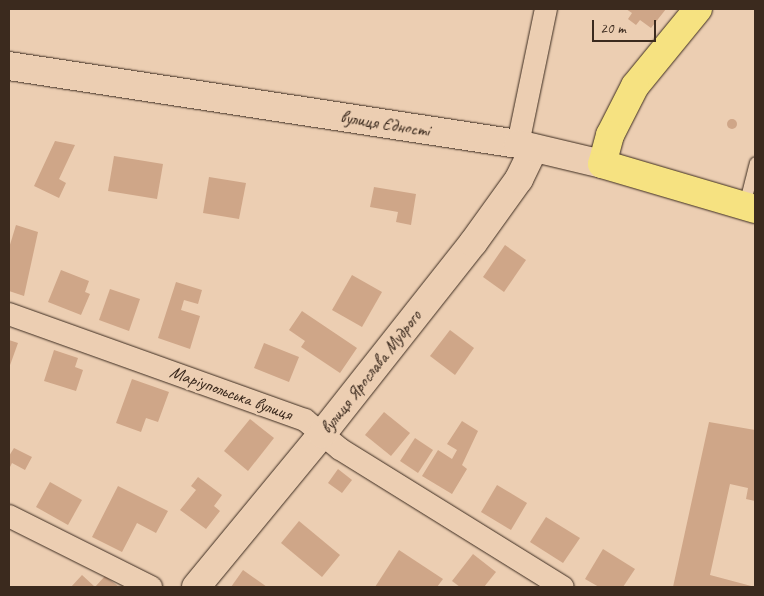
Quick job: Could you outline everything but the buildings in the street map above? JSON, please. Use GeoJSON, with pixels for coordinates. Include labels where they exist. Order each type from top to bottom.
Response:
{"type":"FeatureCollection","features":[{"type":"Feature","properties":{"kind":"main road"},"geometry":{"type":"LineString","coordinates":[[602,164],[610,135],[635,86],[698,9]]}},
{"type":"Feature","properties":{"kind":"main road","name":"вулиця Єдності"},"geometry":{"type":"LineString","coordinates":[[9,66],[526,146],[602,164],[750,207]]}},
{"type":"Feature","properties":{"kind":"main road","name":"вулиця Ярослава Мудрого"},"geometry":{"type":"LineString","coordinates":[[196,587],[322,434],[472,243],[519,179],[526,146]]}},
{"type":"Feature","properties":{"kind":"street"},"geometry":{"type":"LineString","coordinates":[[526,146],[546,9]]}},
{"type":"Feature","properties":{"kind":"street","name":"Маріупольська вулиця"},"geometry":{"type":"LineString","coordinates":[[9,314],[305,420],[340,449],[563,587]]}},
{"type":"Feature","properties":{"kind":"street"},"geometry":{"type":"LineString","coordinates":[[9,516],[151,587]]}},
{"type":"Feature","properties":{"kind":"lane"},"geometry":{"type":"LineString","coordinates":[[750,207],[755,162]]}}]}
